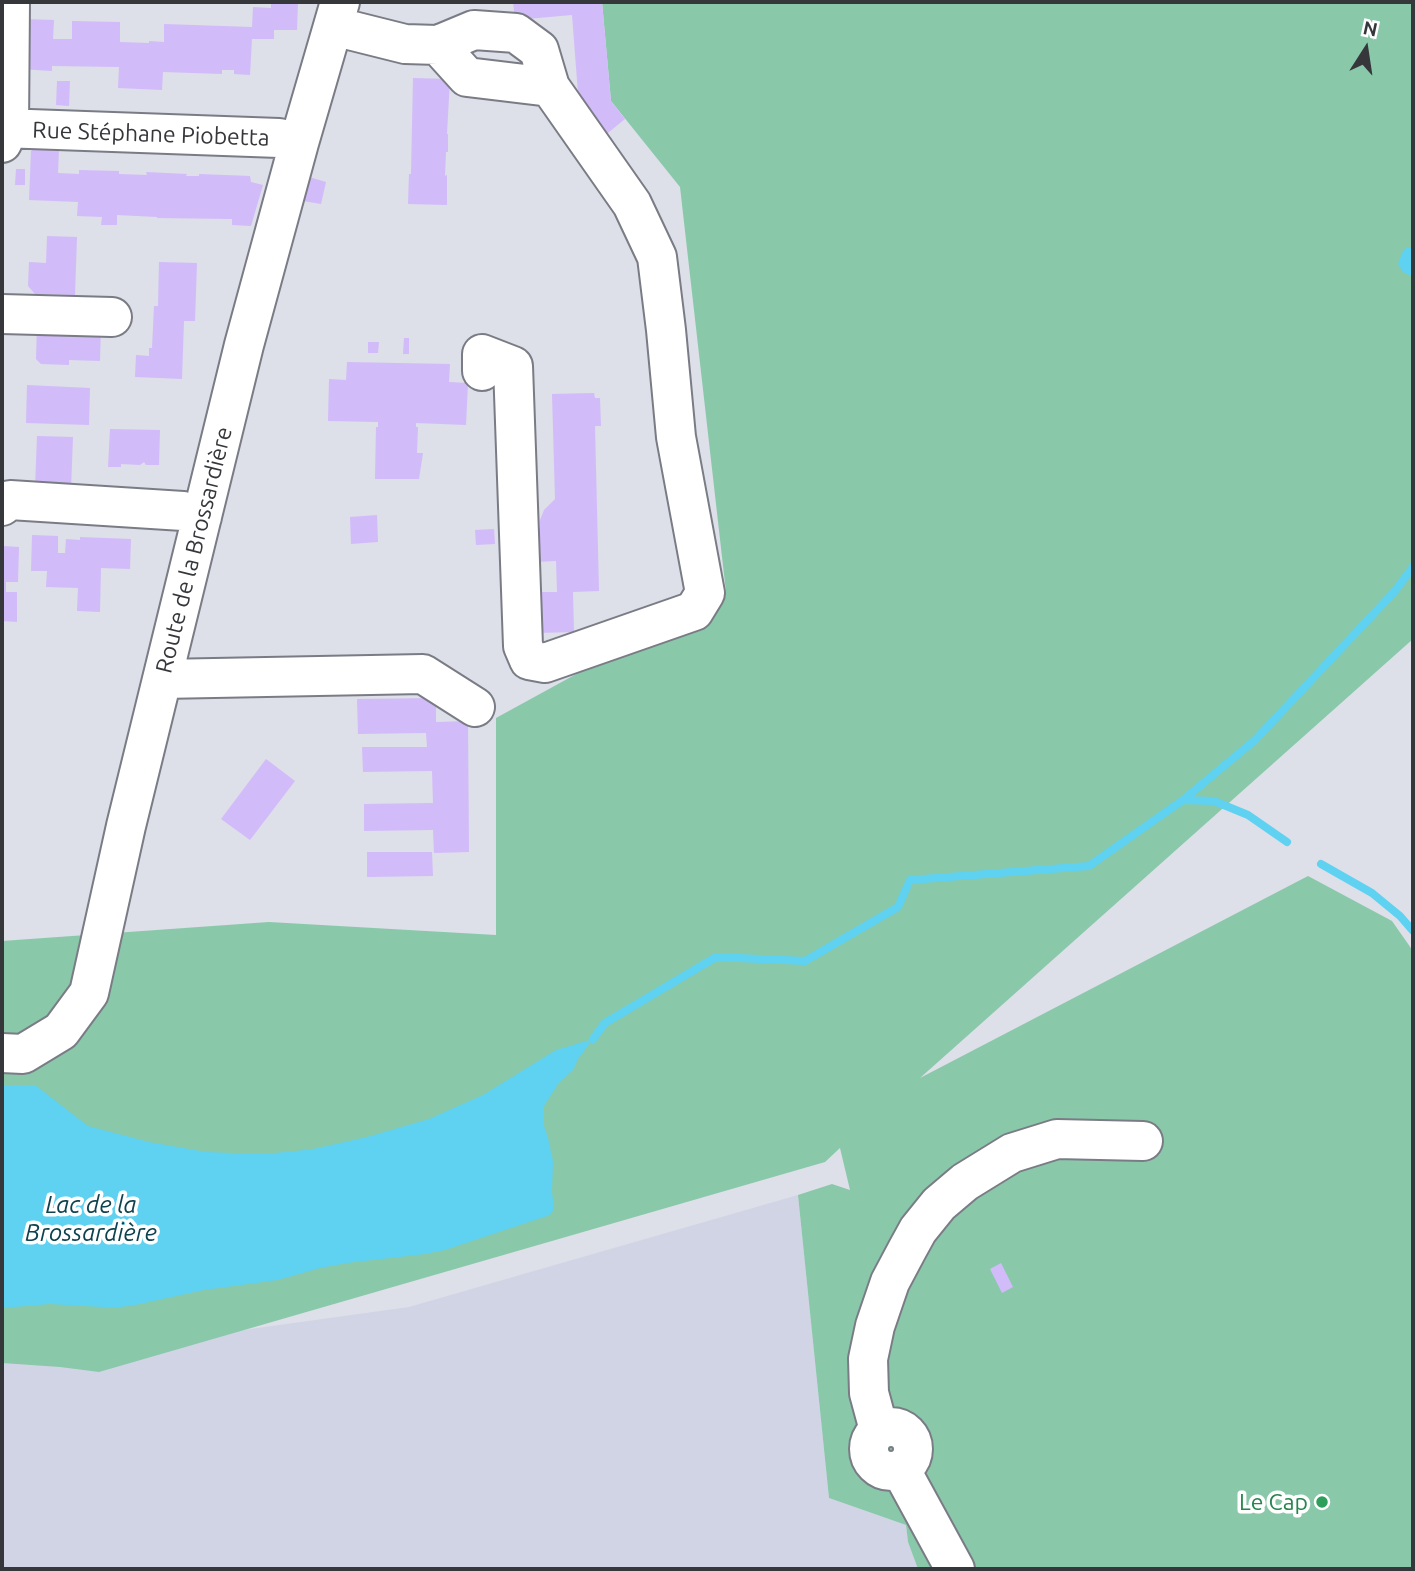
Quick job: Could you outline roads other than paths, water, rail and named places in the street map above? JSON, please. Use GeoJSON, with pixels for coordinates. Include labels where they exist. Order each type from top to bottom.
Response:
{"type":"FeatureCollection","features":[{"type":"Feature","properties":{"kind":"street"},"geometry":{"type":"LineString","coordinates":[[4,133],[10,2]]}},
{"type":"Feature","properties":{"kind":"street"},"geometry":{"type":"LineString","coordinates":[[336,14],[405,44],[438,46],[474,30],[516,33],[539,50],[550,87],[632,204],[657,257],[676,437],[705,593],[694,611],[545,663],[529,660],[523,646],[513,366],[482,354],[482,371]]}},
{"type":"Feature","properties":{"kind":"street","name":"Route de la Brossardière"},"geometry":{"type":"LineString","coordinates":[[2,1053],[23,1054],[61,1031],[89,993],[126,826],[244,345],[336,14]]}},
{"type":"Feature","properties":{"kind":"street","name":"Rue Stéphane Piobetta"},"geometry":{"type":"LineString","coordinates":[[4,133],[279,138],[299,143]]}},
{"type":"Feature","properties":{"kind":"street"},"geometry":{"type":"LineString","coordinates":[[2,314],[112,317]]}},
{"type":"Feature","properties":{"kind":"street"},"geometry":{"type":"LineString","coordinates":[[2,506],[10,500],[183,512],[202,517]]}},
{"type":"Feature","properties":{"kind":"street"},"geometry":{"type":"LineString","coordinates":[[162,679],[424,674],[475,707]]}},
{"type":"Feature","properties":{"kind":"street"},"geometry":{"type":"LineString","coordinates":[[940,1565],[901,1469],[914,1453],[912,1439],[901,1428],[894,1426],[879,1430],[869,1393],[868,1359],[875,1326],[890,1282],[918,1230],[939,1204],[965,1182],[1012,1153],[1057,1139],[1143,1142]]}},
{"type":"Feature","properties":{"kind":"water"},"geometry":{"type":"Polygon","coordinates":[[[1411,247],[1413,277],[1403,272],[1398,264],[1402,253],[1411,247]]]}},
{"type":"Feature","properties":{"kind":"water","name":"Lac de la Brossardière"},"geometry":{"type":"Polygon","coordinates":[[[593,1039],[573,1070],[558,1084],[544,1106],[544,1126],[553,1161],[554,1209],[550,1215],[445,1250],[347,1263],[278,1280],[204,1290],[135,1305],[102,1307],[50,1304],[2,1308],[2,1085],[35,1085],[88,1126],[149,1142],[206,1152],[287,1152],[367,1137],[429,1119],[483,1095],[556,1050],[593,1039]]]}},
{"type":"Feature","properties":{"kind":"waterway"},"geometry":{"type":"LineString","coordinates":[[593,1039],[605,1023],[716,957],[805,961],[898,907],[910,880],[1089,866],[1183,800],[1255,740],[1394,592],[1413,567]]}},
{"type":"Feature","properties":{"kind":"waterway"},"geometry":{"type":"LineString","coordinates":[[1183,800],[1214,801],[1248,815],[1287,842]]}},
{"type":"Feature","properties":{"kind":"waterway"},"geometry":{"type":"LineString","coordinates":[[1321,864],[1372,893],[1400,916],[1413,931]]}},
{"type":"Feature","properties":{"kind":"place","name":"Le Cap"},"geometry":{"type":"Point","coordinates":[1322,1502]}}]}
